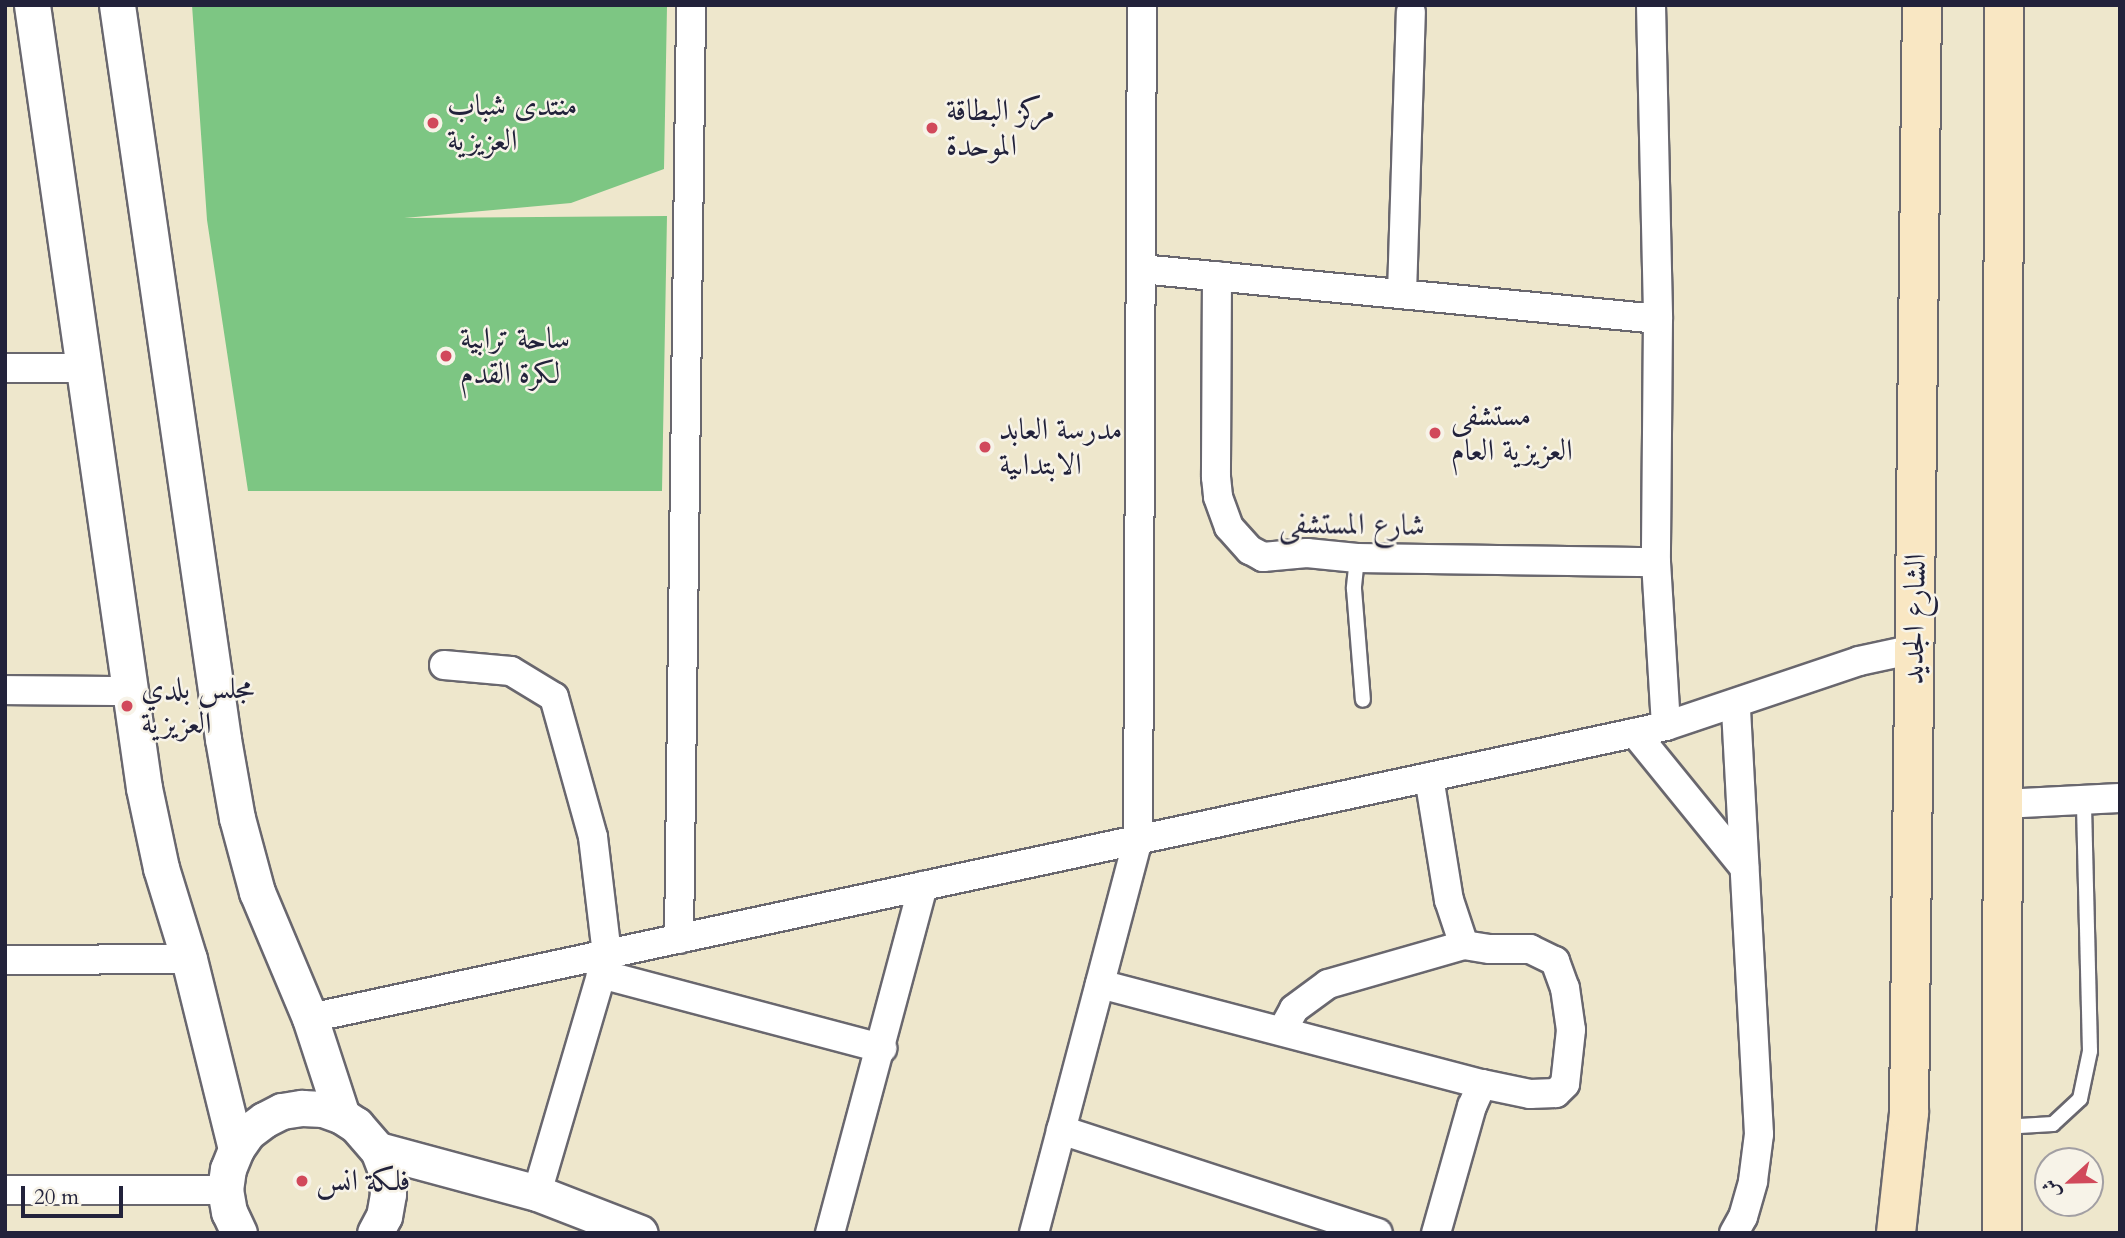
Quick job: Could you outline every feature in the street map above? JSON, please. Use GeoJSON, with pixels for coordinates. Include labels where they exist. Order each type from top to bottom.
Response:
{"type":"FeatureCollection","features":[{"type":"Feature","properties":{"kind":"main road","name":"الشارع الجديد"},"geometry":{"type":"LineString","coordinates":[[1896,1233],[1909,1113],[1922,5]]}},
{"type":"Feature","properties":{"kind":"main road"},"geometry":{"type":"LineString","coordinates":[[2002,1233],[2004,5]]}},
{"type":"Feature","properties":{"kind":"street"},"geometry":{"type":"LineString","coordinates":[[32,5],[128,691],[161,868],[189,959],[236,1149]]}},
{"type":"Feature","properties":{"kind":"street"},"geometry":{"type":"LineString","coordinates":[[117,5],[221,726],[237,818],[257,892],[310,1018],[342,1116]]}},
{"type":"Feature","properties":{"kind":"street"},"geometry":{"type":"LineString","coordinates":[[679,939],[691,5]]}},
{"type":"Feature","properties":{"kind":"street"},"geometry":{"type":"LineString","coordinates":[[1034,1233],[1138,840],[1142,5]]}},
{"type":"Feature","properties":{"kind":"street"},"geometry":{"type":"LineString","coordinates":[[1651,5],[1658,319],[1656,562],[1665,726]]}},
{"type":"Feature","properties":{"kind":"street"},"geometry":{"type":"LineString","coordinates":[[1402,294],[1411,12]]}},
{"type":"Feature","properties":{"kind":"street"},"geometry":{"type":"LineString","coordinates":[[1141,269],[1658,319]]}},
{"type":"Feature","properties":{"kind":"street","name":"شارع المستشفى"},"geometry":{"type":"LineString","coordinates":[[1217,276],[1216,477],[1218,497],[1229,527],[1239,542],[1263,557],[1307,553],[1357,558],[1656,562]]}},
{"type":"Feature","properties":{"kind":"street"},"geometry":{"type":"LineString","coordinates":[[5,368],[83,368]]}},
{"type":"Feature","properties":{"kind":"street"},"geometry":{"type":"LineString","coordinates":[[310,1018],[604,965],[679,939],[1665,726],[1859,661],[1915,649]]}},
{"type":"Feature","properties":{"kind":"street"},"geometry":{"type":"LineString","coordinates":[[444,665],[511,671],[554,697],[593,837],[604,965],[537,1193]]}},
{"type":"Feature","properties":{"kind":"street"},"geometry":{"type":"LineString","coordinates":[[5,690],[128,691]]}},
{"type":"Feature","properties":{"kind":"street"},"geometry":{"type":"LineString","coordinates":[[1734,1233],[1743,1217],[1753,1181],[1759,1134],[1736,704]]}},
{"type":"Feature","properties":{"kind":"street"},"geometry":{"type":"LineString","coordinates":[[1634,733],[1744,867]]}},
{"type":"Feature","properties":{"kind":"street"},"geometry":{"type":"LineString","coordinates":[[1429,777],[1449,900],[1464,945]]}},
{"type":"Feature","properties":{"kind":"street"},"geometry":{"type":"LineString","coordinates":[[2002,804],[2120,798]]}},
{"type":"Feature","properties":{"kind":"street"},"geometry":{"type":"LineString","coordinates":[[830,1233],[882,1048],[923,886]]}},
{"type":"Feature","properties":{"kind":"street"},"geometry":{"type":"LineString","coordinates":[[1100,984],[1482,1084],[1530,1094],[1556,1093],[1565,1084],[1571,1030],[1565,988],[1555,961],[1530,949],[1490,949],[1464,945],[1328,984],[1294,1009],[1282,1031]]}},
{"type":"Feature","properties":{"kind":"street"},"geometry":{"type":"LineString","coordinates":[[5,960],[189,959]]}},
{"type":"Feature","properties":{"kind":"street"},"geometry":{"type":"LineString","coordinates":[[604,965],[882,1048]]}},
{"type":"Feature","properties":{"kind":"street"},"geometry":{"type":"LineString","coordinates":[[1436,1233],[1472,1106],[1482,1084]]}},
{"type":"Feature","properties":{"kind":"street"},"geometry":{"type":"LineString","coordinates":[[239,1233],[229,1212],[225,1190],[228,1169],[236,1149],[248,1132],[282,1111],[302,1108],[323,1109],[342,1116],[356,1125],[378,1150],[386,1171],[388,1194],[384,1216],[375,1233]]}},
{"type":"Feature","properties":{"kind":"street"},"geometry":{"type":"LineString","coordinates":[[1061,1130],[1378,1233]]}},
{"type":"Feature","properties":{"kind":"street"},"geometry":{"type":"LineString","coordinates":[[378,1150],[537,1193],[640,1233]]}},
{"type":"Feature","properties":{"kind":"street"},"geometry":{"type":"LineString","coordinates":[[5,1190],[225,1190]]}},
{"type":"Feature","properties":{"kind":"lane"},"geometry":{"type":"LineString","coordinates":[[1357,558],[1354,589],[1363,700]]}},
{"type":"Feature","properties":{"kind":"lane"},"geometry":{"type":"LineString","coordinates":[[2002,1128],[2053,1124],[2080,1099],[2090,1051],[2084,800]]}},
{"type":"Feature","properties":{"kind":"green space"},"geometry":{"type":"Polygon","coordinates":[[[192,5],[667,7],[664,169],[571,203],[404,218],[667,216],[662,491],[248,491],[207,220],[192,5]]]}},
{"type":"Feature","properties":{"kind":"place","name":"منتدى شباب العزيزية"},"geometry":{"type":"Point","coordinates":[433,123]}},
{"type":"Feature","properties":{"kind":"place","name":"مركز البطاقة الموحدة"},"geometry":{"type":"Point","coordinates":[932,128]}},
{"type":"Feature","properties":{"kind":"place","name":"ساحة ترابية لكرة القدم"},"geometry":{"type":"Point","coordinates":[446,356]}},
{"type":"Feature","properties":{"kind":"place","name":"مستشفى العزيزية العام"},"geometry":{"type":"Point","coordinates":[1435,433]}},
{"type":"Feature","properties":{"kind":"place","name":"مدرسة العابد الابتداىية"},"geometry":{"type":"Point","coordinates":[985,447]}},
{"type":"Feature","properties":{"kind":"place","name":"مجلس بلدي العزيزية"},"geometry":{"type":"Point","coordinates":[127,706]}},
{"type":"Feature","properties":{"kind":"place","name":"فلكة انس"},"geometry":{"type":"Point","coordinates":[302,1181]}}]}
